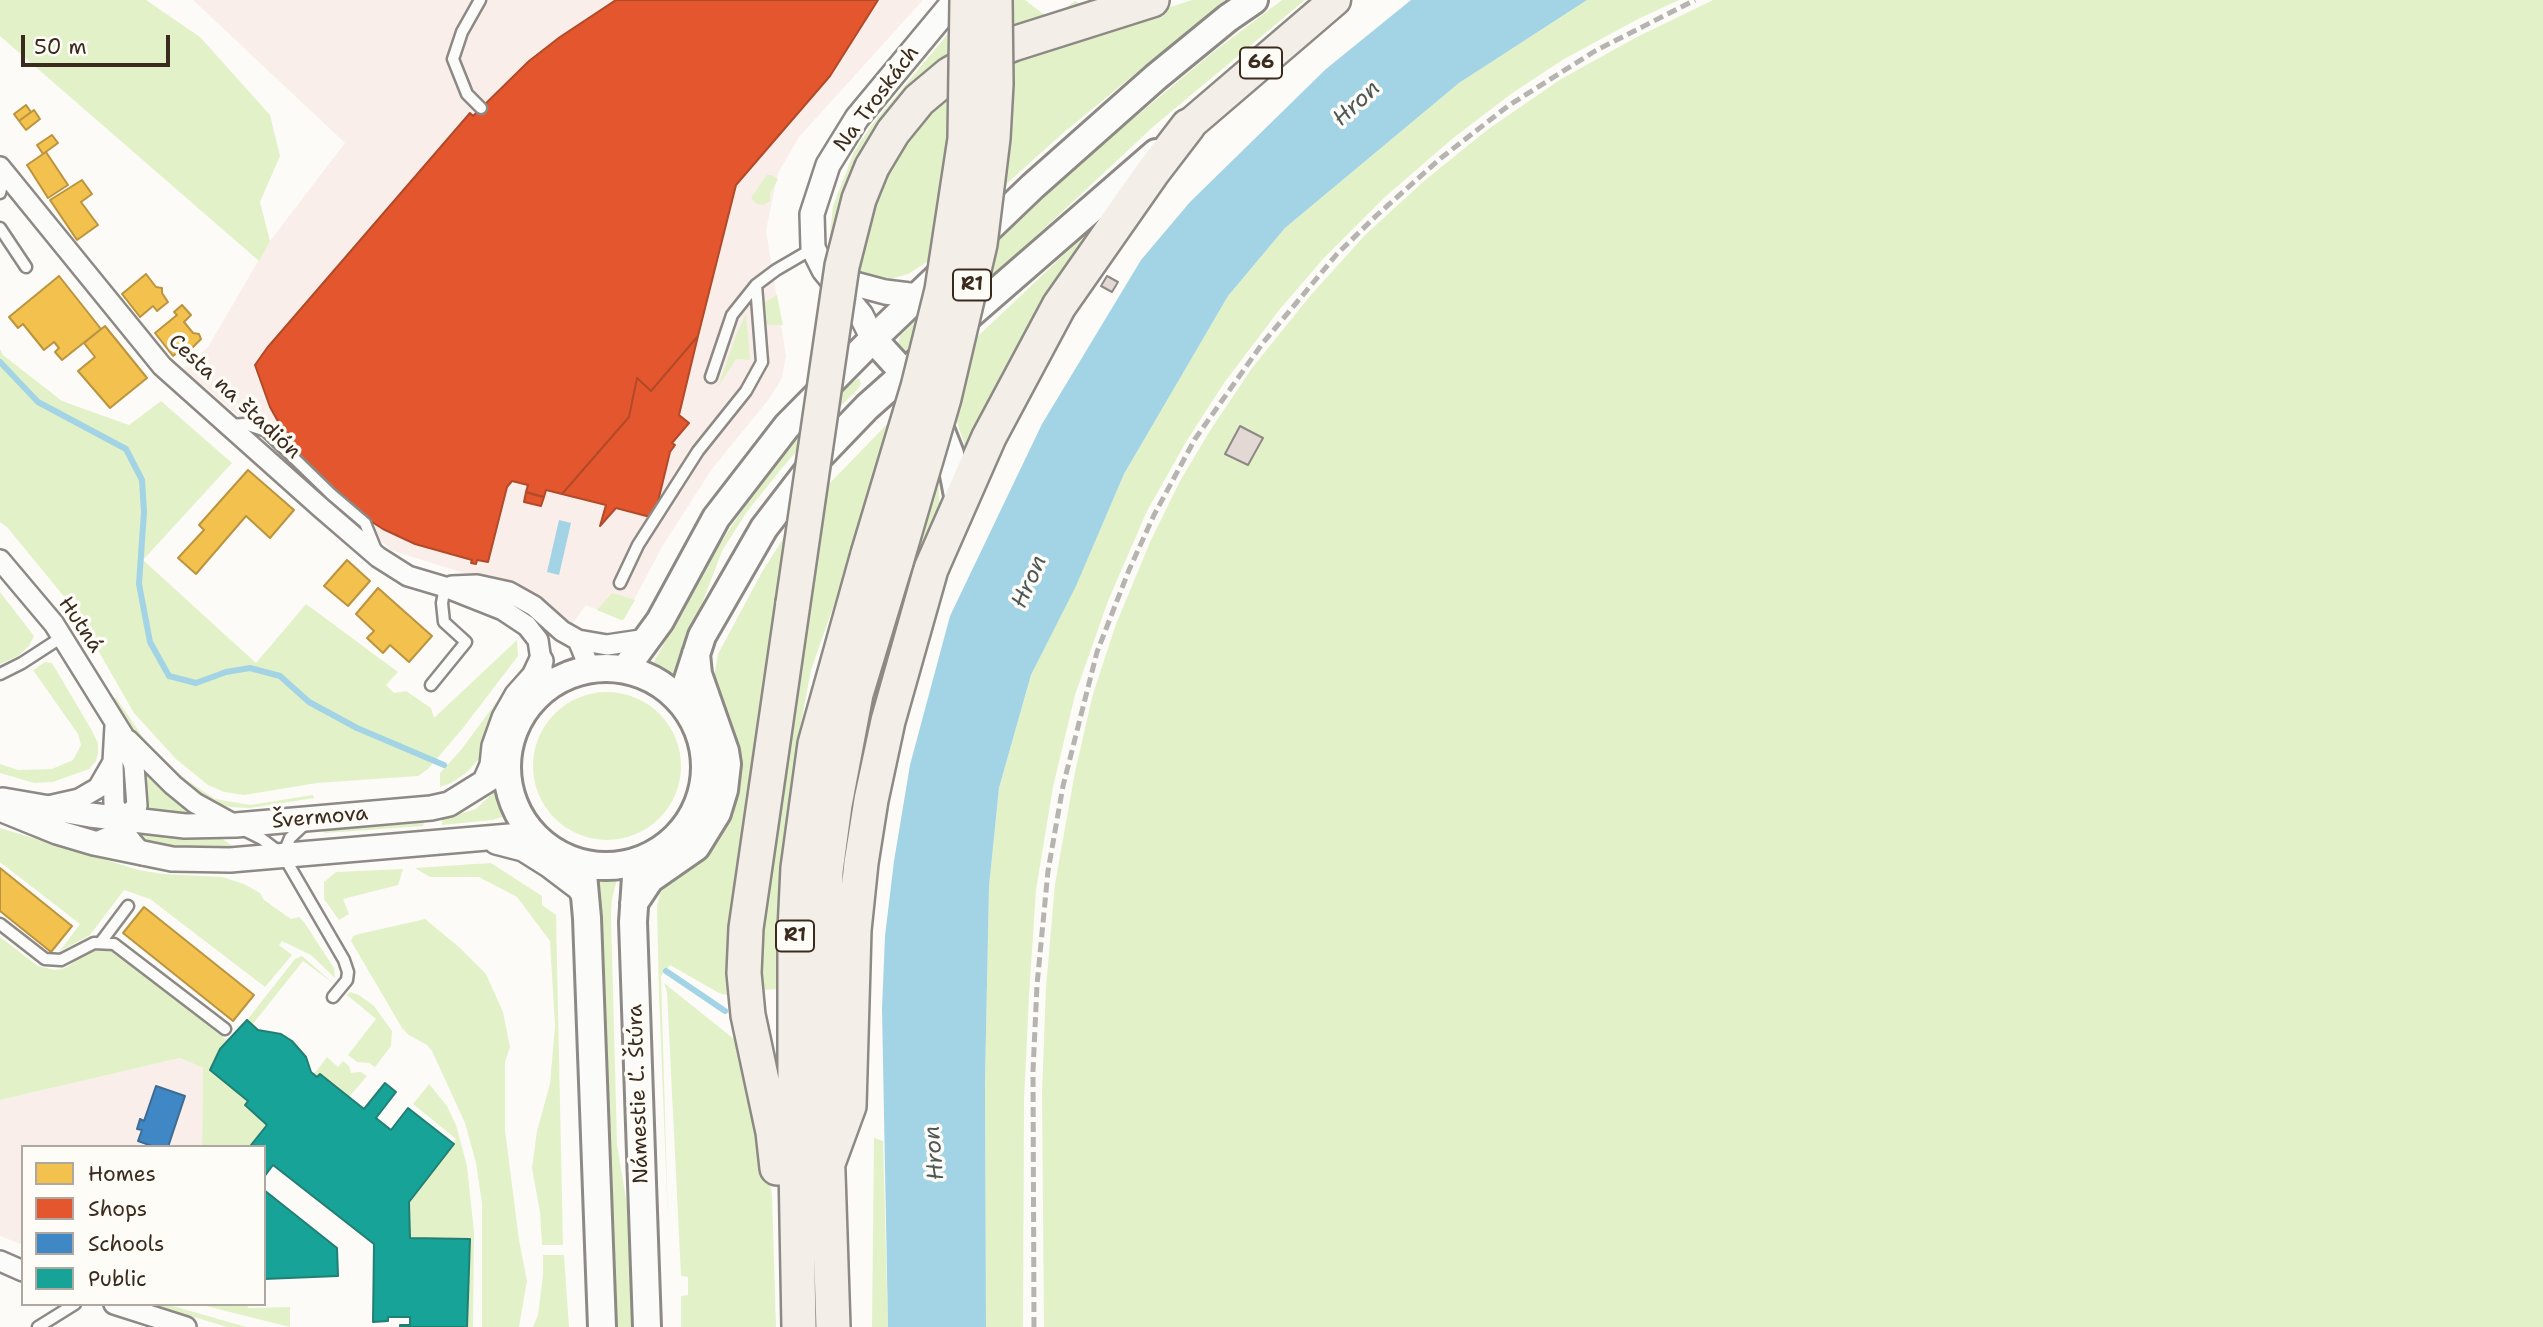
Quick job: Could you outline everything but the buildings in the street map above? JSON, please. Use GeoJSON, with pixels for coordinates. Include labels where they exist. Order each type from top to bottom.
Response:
{"type":"FeatureCollection","features":[{"type":"Feature","properties":{"kind":"highway","name":"R1"},"geometry":{"type":"LineString","coordinates":[[834,1327],[823,1019],[826,871],[837,793],[881,558],[942,290],[965,139],[967,0]]}},
{"type":"Feature","properties":{"kind":"highway","name":"R1"},"geometry":{"type":"LineString","coordinates":[[799,1327],[795,930],[798,868],[815,744],[881,558],[944,398],[980,244],[993,138],[996,84],[995,0]]}},
{"type":"Feature","properties":{"kind":"highway"},"geometry":{"type":"LineString","coordinates":[[782,1327],[779,1188],[774,1132],[748,1016],[744,973],[746,928],[842,266],[859,199],[872,167],[893,132],[919,100],[950,74],[980,57],[1013,44],[1152,0]]}},
{"type":"Feature","properties":{"kind":"highway"},"geometry":{"type":"LineString","coordinates":[[827,1166],[849,1107],[854,930],[871,800],[888,722],[931,569],[989,437],[1059,306],[1188,126]]}},
{"type":"Feature","properties":{"kind":"main road"},"geometry":{"type":"LineString","coordinates":[[625,669],[660,621],[716,518],[787,426],[873,339],[1091,133],[1228,18],[1254,0]]}},
{"type":"Feature","properties":{"kind":"main road","name":"66"},"geometry":{"type":"LineString","coordinates":[[1188,126],[1335,0]]}},
{"type":"Feature","properties":{"kind":"main road"},"geometry":{"type":"LineString","coordinates":[[681,701],[702,636],[764,528],[817,460],[867,407],[993,293],[1188,126]]}},
{"type":"Feature","properties":{"kind":"main road"},"geometry":{"type":"LineString","coordinates":[[873,339],[905,374],[939,426],[950,454],[959,501]]}},
{"type":"Feature","properties":{"kind":"main road"},"geometry":{"type":"LineString","coordinates":[[634,903],[650,878],[696,847],[717,813],[724,790],[727,764],[725,751],[698,674],[695,652]]}},
{"type":"Feature","properties":{"kind":"main road"},"geometry":{"type":"LineString","coordinates":[[590,669],[625,669],[652,679],[681,701],[691,715],[702,737],[706,767],[704,787],[698,806],[683,831],[660,851],[637,862],[604,866],[582,863],[559,854],[533,834],[496,775],[516,724],[545,688],[562,678],[590,669]]}},
{"type":"Feature","properties":{"kind":"main road","name":"Námestie Ľ. Štúra"},"geometry":{"type":"LineString","coordinates":[[637,862],[634,903],[647,1327]]}},
{"type":"Feature","properties":{"kind":"main road"},"geometry":{"type":"LineString","coordinates":[[582,863],[586,899],[602,1327]]}},
{"type":"Feature","properties":{"kind":"street","name":"Na Troskách"},"geometry":{"type":"LineString","coordinates":[[813,248],[812,214],[828,165],[857,118],[955,0]]}},
{"type":"Feature","properties":{"kind":"street","name":"Cesta na štadión"},"geometry":{"type":"LineString","coordinates":[[3,170],[162,366],[378,557],[408,576],[503,610],[527,625],[538,640],[545,688]]}},
{"type":"Feature","properties":{"kind":"street"},"geometry":{"type":"LineString","coordinates":[[813,248],[824,270],[861,315],[873,339]]}},
{"type":"Feature","properties":{"kind":"street"},"geometry":{"type":"LineString","coordinates":[[824,270],[855,284],[885,292],[918,296]]}},
{"type":"Feature","properties":{"kind":"street"},"geometry":{"type":"LineString","coordinates":[[818,394],[824,270]]}},
{"type":"Feature","properties":{"kind":"street","name":"Hutná"},"geometry":{"type":"LineString","coordinates":[[0,560],[23,584],[62,637],[119,728],[134,766],[137,806],[123,819]]}},
{"type":"Feature","properties":{"kind":"street","name":"Cesta na štadión"},"geometry":{"type":"LineString","coordinates":[[444,587],[477,585],[509,592],[534,606],[562,631],[578,640],[607,645],[647,639]]}},
{"type":"Feature","properties":{"kind":"street"},"geometry":{"type":"LineString","coordinates":[[578,640],[590,669]]}},
{"type":"Feature","properties":{"kind":"street"},"geometry":{"type":"LineString","coordinates":[[496,775],[492,765],[494,746],[504,718],[517,695],[534,676],[541,661]]}},
{"type":"Feature","properties":{"kind":"street"},"geometry":{"type":"LineString","coordinates":[[119,728],[113,762],[114,806],[123,819],[128,837],[143,855]]}},
{"type":"Feature","properties":{"kind":"street","name":"Hutná"},"geometry":{"type":"LineString","coordinates":[[119,728],[188,797],[236,825]]}},
{"type":"Feature","properties":{"kind":"street"},"geometry":{"type":"LineString","coordinates":[[42,807],[79,799],[98,788],[113,762]]}},
{"type":"Feature","properties":{"kind":"street","name":"Švermova"},"geometry":{"type":"LineString","coordinates":[[0,800],[186,826],[236,825],[431,808],[449,804],[496,775]]}},
{"type":"Feature","properties":{"kind":"street","name":"Švermova"},"geometry":{"type":"LineString","coordinates":[[0,809],[94,844],[172,859],[230,860],[533,834]]}},
{"type":"Feature","properties":{"kind":"street"},"geometry":{"type":"LineString","coordinates":[[94,844],[113,835],[123,819]]}},
{"type":"Feature","properties":{"kind":"street"},"geometry":{"type":"LineString","coordinates":[[483,839],[523,849],[579,888],[586,899]]}},
{"type":"Feature","properties":{"kind":"street"},"geometry":{"type":"LineString","coordinates":[[0,1261],[21,1269]]}},
{"type":"Feature","properties":{"kind":"street"},"geometry":{"type":"LineString","coordinates":[[120,1306],[186,1327]]}},
{"type":"Feature","properties":{"kind":"lane"},"geometry":{"type":"LineString","coordinates":[[480,0],[462,32],[453,59],[467,94],[481,108]]}},
{"type":"Feature","properties":{"kind":"lane"},"geometry":{"type":"LineString","coordinates":[[0,193],[3,170]]}},
{"type":"Feature","properties":{"kind":"lane"},"geometry":{"type":"LineString","coordinates":[[0,228],[26,267]]}},
{"type":"Feature","properties":{"kind":"lane"},"geometry":{"type":"LineString","coordinates":[[711,377],[732,315],[756,285],[813,248]]}},
{"type":"Feature","properties":{"kind":"lane"},"geometry":{"type":"LineString","coordinates":[[620,583],[638,545],[698,451],[746,391],[762,362],[756,285]]}},
{"type":"Feature","properties":{"kind":"lane"},"geometry":{"type":"LineString","coordinates":[[430,685],[466,642],[444,622],[444,587]]}},
{"type":"Feature","properties":{"kind":"lane"},"geometry":{"type":"LineString","coordinates":[[0,674],[62,637]]}},
{"type":"Feature","properties":{"kind":"lane"},"geometry":{"type":"LineString","coordinates":[[283,855],[290,838],[310,819]]}},
{"type":"Feature","properties":{"kind":"lane"},"geometry":{"type":"LineString","coordinates":[[236,825],[262,839],[283,855],[344,960],[348,972],[347,980],[333,997]]}},
{"type":"Feature","properties":{"kind":"lane"},"geometry":{"type":"LineString","coordinates":[[0,924],[45,959],[61,960],[101,942],[128,906]]}},
{"type":"Feature","properties":{"kind":"lane"},"geometry":{"type":"LineString","coordinates":[[101,942],[114,944],[225,1029]]}},
{"type":"Feature","properties":{"kind":"lane"},"geometry":{"type":"LineString","coordinates":[[37,1327],[72,1306]]}},
{"type":"Feature","properties":{"kind":"shaded area"},"geometry":{"type":"Polygon","coordinates":[[[193,0],[923,0],[799,137],[778,173],[766,230],[786,356],[782,378],[769,399],[712,469],[663,545],[624,619],[586,605],[557,644],[539,607],[498,584],[391,550],[205,387],[180,372],[208,347],[270,241],[345,143],[193,0]]]}},
{"type":"Feature","properties":{"kind":"shaded area"},"geometry":{"type":"Polygon","coordinates":[[[180,1058],[203,1068],[202,1145],[21,1145],[21,1244],[0,1236],[0,1100],[180,1058]]]}},
{"type":"Feature","properties":{"kind":"green space"},"geometry":{"type":"Polygon","coordinates":[[[0,0],[146,0],[200,37],[270,115],[280,156],[260,202],[270,241],[259,261],[0,36],[0,0]]]}},
{"type":"Feature","properties":{"kind":"green space"},"geometry":{"type":"Polygon","coordinates":[[[1004,0],[1025,0],[1050,19],[1075,1],[1088,8],[1094,0],[1126,0],[1004,38],[1004,0]]]}},
{"type":"Feature","properties":{"kind":"green space"},"geometry":{"type":"Polygon","coordinates":[[[1192,0],[1225,0],[1063,133],[1003,187],[1013,58],[1192,0]]]}},
{"type":"Feature","properties":{"kind":"green space"},"geometry":{"type":"Polygon","coordinates":[[[1282,0],[1305,0],[1154,126],[988,281],[996,243],[1085,159],[1212,53],[1282,0]]]}},
{"type":"Feature","properties":{"kind":"green space"},"geometry":{"type":"Polygon","coordinates":[[[1587,0],[1679,0],[1564,59],[1511,94],[1452,139],[1385,197],[1323,259],[1280,309],[1224,383],[1186,442],[1147,511],[1108,601],[1075,695],[1053,787],[1036,890],[1029,996],[1024,1100],[1023,1327],[986,1327],[985,1082],[989,887],[999,788],[1031,675],[1076,585],[1124,474],[1228,296],[1285,228],[1459,83],[1587,0]]]}},
{"type":"Feature","properties":{"kind":"green space"},"geometry":{"type":"Polygon","coordinates":[[[1713,0],[2543,0],[2543,1327],[1044,1327],[1042,1092],[1046,987],[1055,884],[1075,772],[1093,694],[1116,624],[1151,540],[1180,481],[1252,368],[1310,296],[1365,235],[1424,181],[1487,130],[1561,79],[1637,37],[1713,0]]]}},
{"type":"Feature","properties":{"kind":"green space"},"geometry":{"type":"Polygon","coordinates":[[[952,29],[952,56],[834,248],[830,233],[833,206],[854,152],[871,126],[952,29]]]}},
{"type":"Feature","properties":{"kind":"green space"},"geometry":{"type":"Polygon","coordinates":[[[950,94],[943,178],[930,260],[908,274],[887,280],[867,277],[859,271],[871,215],[886,173],[920,121],[950,94]]]}},
{"type":"Feature","properties":{"kind":"green space"},"geometry":{"type":"Polygon","coordinates":[[[767,175],[778,179],[770,194],[770,201],[763,205],[757,204],[751,198],[767,175]]]}},
{"type":"Feature","properties":{"kind":"green space"},"geometry":{"type":"Polygon","coordinates":[[[1094,229],[966,449],[956,419],[976,338],[1094,229]]]}},
{"type":"Feature","properties":{"kind":"green space"},"geometry":{"type":"Polygon","coordinates":[[[777,295],[783,325],[767,325],[765,302],[777,295]]]}},
{"type":"Feature","properties":{"kind":"green space"},"geometry":{"type":"Polygon","coordinates":[[[746,314],[750,360],[736,359],[718,387],[737,333],[746,314]]]}},
{"type":"Feature","properties":{"kind":"green space"},"geometry":{"type":"Polygon","coordinates":[[[919,317],[910,352],[905,354],[897,348],[900,336],[919,317]]]}},
{"type":"Feature","properties":{"kind":"green space"},"geometry":{"type":"Polygon","coordinates":[[[0,349],[3,355],[62,401],[129,425],[161,401],[232,463],[143,560],[256,663],[306,604],[398,672],[386,685],[394,693],[406,691],[431,708],[434,718],[517,640],[518,656],[463,728],[428,769],[418,776],[317,783],[244,795],[224,792],[208,785],[176,759],[134,713],[75,610],[0,522],[0,349]]]}},
{"type":"Feature","properties":{"kind":"green space"},"geometry":{"type":"Polygon","coordinates":[[[859,378],[861,384],[857,390],[806,440],[782,468],[746,513],[722,551],[687,643],[681,685],[651,667],[717,548],[775,461],[800,431],[859,378]]]}},
{"type":"Feature","properties":{"kind":"green space"},"geometry":{"type":"Polygon","coordinates":[[[893,418],[844,576],[811,670],[801,723],[784,863],[782,989],[756,990],[757,952],[828,485],[893,418]]]}},
{"type":"Feature","properties":{"kind":"green space"},"geometry":{"type":"Polygon","coordinates":[[[938,474],[940,512],[837,918],[841,861],[859,760],[874,695],[938,474]]]}},
{"type":"Feature","properties":{"kind":"green space"},"geometry":{"type":"Polygon","coordinates":[[[793,523],[734,997],[719,993],[670,965],[661,976],[668,1220],[657,906],[660,894],[669,881],[714,838],[715,671],[718,654],[762,572],[793,523]]]}},
{"type":"Feature","properties":{"kind":"green space"},"geometry":{"type":"Polygon","coordinates":[[[0,592],[34,636],[29,646],[18,656],[0,664],[0,592]]]}},
{"type":"Feature","properties":{"kind":"green space"},"geometry":{"type":"Polygon","coordinates":[[[612,593],[635,600],[624,619],[597,610],[612,593]]]}},
{"type":"Feature","properties":{"kind":"green space"},"geometry":{"type":"Polygon","coordinates":[[[529,658],[481,757],[466,773],[440,787],[440,773],[461,750],[529,658]]]}},
{"type":"Feature","properties":{"kind":"green space"},"geometry":{"type":"Polygon","coordinates":[[[45,662],[52,663],[91,729],[98,743],[98,753],[96,761],[89,769],[53,782],[34,783],[0,773],[0,764],[18,770],[52,769],[73,760],[81,745],[78,734],[33,670],[45,662]]]}},
{"type":"Feature","properties":{"kind":"green space"},"geometry":{"type":"Polygon","coordinates":[[[607,692],[635,698],[659,714],[675,738],[681,766],[675,794],[659,818],[635,834],[607,840],[579,834],[555,818],[539,794],[533,766],[539,738],[555,714],[579,698],[607,692]]]}},
{"type":"Feature","properties":{"kind":"green space"},"geometry":{"type":"Polygon","coordinates":[[[111,697],[116,698],[147,743],[185,779],[215,799],[250,805],[313,795],[314,798],[250,808],[229,807],[213,802],[182,782],[143,745],[111,697]]]}},
{"type":"Feature","properties":{"kind":"green space"},"geometry":{"type":"Polygon","coordinates":[[[144,771],[192,811],[193,814],[147,808],[144,771]]]}},
{"type":"Feature","properties":{"kind":"green space"},"geometry":{"type":"Polygon","coordinates":[[[498,788],[509,815],[492,820],[442,825],[442,819],[476,809],[498,788]]]}},
{"type":"Feature","properties":{"kind":"green space"},"geometry":{"type":"Polygon","coordinates":[[[424,822],[423,826],[325,833],[322,830],[424,822]]]}},
{"type":"Feature","properties":{"kind":"green space"},"geometry":{"type":"Polygon","coordinates":[[[0,828],[139,870],[222,877],[244,884],[260,893],[264,900],[291,919],[299,917],[304,922],[334,968],[335,978],[311,955],[282,941],[279,945],[292,955],[265,987],[150,899],[124,890],[90,935],[59,952],[80,924],[0,862],[0,828]]]}},
{"type":"Feature","properties":{"kind":"green space"},"geometry":{"type":"Polygon","coordinates":[[[136,831],[183,837],[221,838],[234,847],[171,846],[145,841],[136,831]]]}},
{"type":"Feature","properties":{"kind":"green space"},"geometry":{"type":"Polygon","coordinates":[[[491,863],[542,896],[542,905],[556,915],[563,1245],[542,1245],[540,1212],[532,1168],[537,1131],[550,1084],[555,1026],[550,941],[517,897],[479,877],[430,877],[415,868],[491,863]]]}},
{"type":"Feature","properties":{"kind":"green space"},"geometry":{"type":"Polygon","coordinates":[[[403,869],[398,885],[343,899],[349,914],[339,920],[324,899],[324,882],[336,872],[403,869]]]}},
{"type":"Feature","properties":{"kind":"green space"},"geometry":{"type":"Polygon","coordinates":[[[618,875],[611,915],[617,1145],[627,1205],[634,1327],[614,1327],[600,903],[590,876],[618,875]]]}},
{"type":"Feature","properties":{"kind":"green space"},"geometry":{"type":"Polygon","coordinates":[[[425,919],[486,974],[503,1012],[510,1047],[505,1062],[505,1130],[527,1281],[519,1327],[482,1327],[482,1203],[476,1163],[465,1123],[432,1051],[402,1028],[351,941],[353,936],[359,934],[425,919]]]}},
{"type":"Feature","properties":{"kind":"green space"},"geometry":{"type":"Polygon","coordinates":[[[0,937],[38,966],[55,970],[65,968],[101,947],[114,952],[228,1041],[220,1049],[210,1070],[248,1101],[245,1105],[267,1125],[252,1145],[202,1145],[203,1068],[180,1058],[0,1100],[0,937]]]}},
{"type":"Feature","properties":{"kind":"green space"},"geometry":{"type":"Polygon","coordinates":[[[302,956],[333,983],[303,961],[252,1025],[247,1020],[295,959],[302,956]]]}},
{"type":"Feature","properties":{"kind":"green space"},"geometry":{"type":"Polygon","coordinates":[[[664,983],[744,1047],[761,1119],[772,1196],[776,1327],[681,1327],[681,1296],[688,1295],[688,1277],[681,1276],[667,992],[664,983]]]}},
{"type":"Feature","properties":{"kind":"green space"},"geometry":{"type":"Polygon","coordinates":[[[350,992],[374,1006],[392,1031],[391,1046],[375,1067],[369,1063],[357,1062],[348,1055],[376,1019],[347,995],[350,992]]]}},
{"type":"Feature","properties":{"kind":"green space"},"geometry":{"type":"Polygon","coordinates":[[[327,1057],[338,1067],[343,1061],[349,1066],[351,1073],[361,1072],[367,1076],[349,1097],[321,1074],[317,1077],[314,1074],[327,1057]]]}},
{"type":"Feature","properties":{"kind":"green space"},"geometry":{"type":"Polygon","coordinates":[[[429,1084],[447,1106],[456,1125],[467,1166],[474,1232],[473,1327],[467,1327],[469,1239],[410,1238],[409,1202],[456,1139],[413,1104],[429,1084]]]}},
{"type":"Feature","properties":{"kind":"green space"},"geometry":{"type":"Polygon","coordinates":[[[874,1138],[883,1141],[888,1327],[872,1327],[874,1138]]]}},
{"type":"Feature","properties":{"kind":"green space"},"geometry":{"type":"Polygon","coordinates":[[[543,1255],[564,1255],[569,1327],[533,1327],[538,1315],[543,1255]]]}},
{"type":"Feature","properties":{"kind":"green space"},"geometry":{"type":"Polygon","coordinates":[[[158,1306],[173,1306],[246,1327],[227,1327],[158,1306]]]}},
{"type":"Feature","properties":{"kind":"green space"},"geometry":{"type":"Polygon","coordinates":[[[206,1306],[290,1307],[290,1327],[206,1306]]]}},
{"type":"Feature","properties":{"kind":"water","name":"Hron"},"geometry":{"type":"Polygon","coordinates":[[[1411,0],[1587,0],[1459,83],[1285,228],[1228,296],[1124,474],[1076,586],[1031,675],[999,788],[989,887],[985,1082],[986,1327],[888,1327],[882,1009],[885,936],[910,765],[950,616],[1042,424],[1141,260],[1190,202],[1326,69],[1411,0]]]}},
{"type":"Feature","properties":{"kind":"water"},"geometry":{"type":"Polygon","coordinates":[[[559,520],[571,523],[559,575],[547,572],[559,520]]]}},
{"type":"Feature","properties":{"kind":"waterway"},"geometry":{"type":"LineString","coordinates":[[0,362],[38,402],[126,449],[142,480],[144,512],[139,584],[150,642],[169,676],[196,683],[226,672],[250,668],[280,676],[309,702],[357,728],[444,765]]}},
{"type":"Feature","properties":{"kind":"waterway"},"geometry":{"type":"LineString","coordinates":[[666,971],[725,1011]]}},
{"type":"Feature","properties":{"kind":"railway"},"geometry":{"type":"LineString","coordinates":[[1034,1327],[1033,1071],[1037,985],[1048,871],[1063,786],[1097,652],[1154,515],[1195,439],[1262,344],[1337,254],[1377,215],[1441,158],[1508,106],[1595,51],[1695,0]]}}]}
